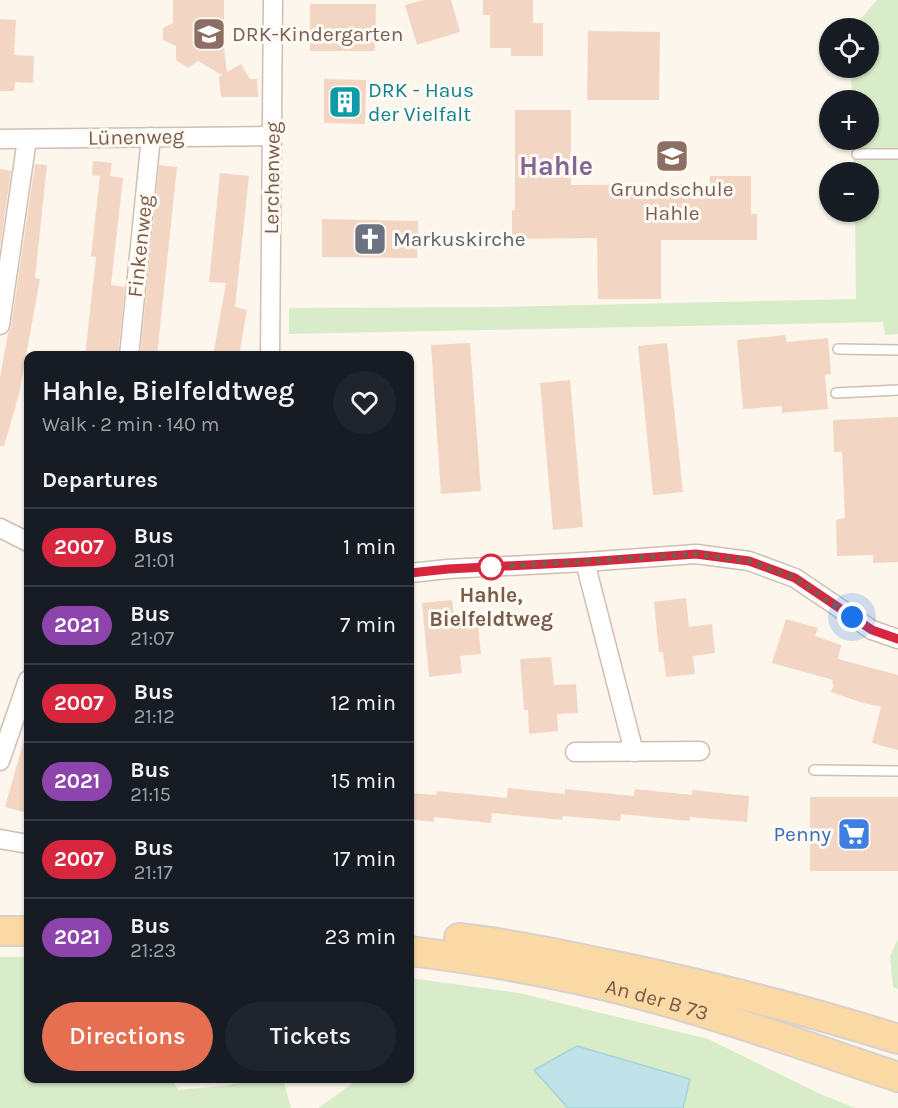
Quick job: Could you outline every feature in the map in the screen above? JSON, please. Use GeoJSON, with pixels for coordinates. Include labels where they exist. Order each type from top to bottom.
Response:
{"type":"FeatureCollection","features":[{"type":"Feature","properties":{"kind":"main road"},"geometry":{"type":"LineString","coordinates":[[0,914],[24,913]]}},
{"type":"Feature","properties":{"kind":"main road"},"geometry":{"type":"LineString","coordinates":[[0,931],[24,931]]}},
{"type":"Feature","properties":{"kind":"main road","name":"An der B 73"},"geometry":{"type":"LineString","coordinates":[[414,932],[493,942],[651,973],[744,995],[898,1039]]}},
{"type":"Feature","properties":{"kind":"main road","name":"An der B 73"},"geometry":{"type":"LineString","coordinates":[[414,952],[488,961],[646,996],[767,1033],[898,1077]]}},
{"type":"Feature","properties":{"kind":"street","name":"Lerchenweg"},"geometry":{"type":"LineString","coordinates":[[270,351],[273,0]]}},
{"type":"Feature","properties":{"kind":"street","name":"Lünenweg"},"geometry":{"type":"LineString","coordinates":[[0,139],[272,136]]}},
{"type":"Feature","properties":{"kind":"street","name":"Finkenweg"},"geometry":{"type":"LineString","coordinates":[[130,351],[151,137]]}},
{"type":"Feature","properties":{"kind":"street"},"geometry":{"type":"LineString","coordinates":[[0,325],[27,139]]}},
{"type":"Feature","properties":{"kind":"street"},"geometry":{"type":"LineString","coordinates":[[0,528],[24,540]]}},
{"type":"Feature","properties":{"kind":"street"},"geometry":{"type":"LineString","coordinates":[[414,573],[696,554],[749,561],[795,578],[872,630],[898,639]]}},
{"type":"Feature","properties":{"kind":"street"},"geometry":{"type":"LineString","coordinates":[[585,562],[634,752]]}},
{"type":"Feature","properties":{"kind":"street"},"geometry":{"type":"LineString","coordinates":[[0,761],[24,692]]}},
{"type":"Feature","properties":{"kind":"street"},"geometry":{"type":"LineString","coordinates":[[575,752],[700,752]]}},
{"type":"Feature","properties":{"kind":"street"},"geometry":{"type":"LineString","coordinates":[[0,838],[24,843]]}},
{"type":"Feature","properties":{"kind":"lane"},"geometry":{"type":"LineString","coordinates":[[857,154],[898,154]]}},
{"type":"Feature","properties":{"kind":"lane"},"geometry":{"type":"LineString","coordinates":[[838,349],[898,350]]}},
{"type":"Feature","properties":{"kind":"lane"},"geometry":{"type":"LineString","coordinates":[[836,393],[898,390]]}},
{"type":"Feature","properties":{"kind":"lane"},"geometry":{"type":"LineString","coordinates":[[814,770],[898,771]]}},
{"type":"Feature","properties":{"kind":"green space"},"geometry":{"type":"Polygon","coordinates":[[[877,0],[898,0],[898,334],[885,335],[883,322],[289,334],[289,308],[494,307],[856,299],[855,222],[879,222],[879,162],[854,162],[853,150],[879,150],[879,90],[852,90],[851,78],[879,78],[879,18],[862,18],[877,0]]]}},
{"type":"Feature","properties":{"kind":"green space"},"geometry":{"type":"Polygon","coordinates":[[[898,939],[898,989],[893,987],[890,956],[898,939]]]}},
{"type":"Feature","properties":{"kind":"green space"},"geometry":{"type":"Polygon","coordinates":[[[0,957],[24,957],[24,1083],[174,1083],[178,1090],[239,1083],[284,1083],[291,1108],[0,1108],[0,957]]]}},
{"type":"Feature","properties":{"kind":"green space"},"geometry":{"type":"Polygon","coordinates":[[[414,979],[519,993],[708,1039],[816,1092],[855,1108],[318,1108],[353,1083],[414,1083],[414,979]]]}},
{"type":"Feature","properties":{"kind":"water"},"geometry":{"type":"Polygon","coordinates":[[[577,1046],[690,1079],[683,1108],[568,1108],[534,1070],[577,1046]]]}},
{"type":"Feature","properties":{"kind":"building"},"geometry":{"type":"Polygon","coordinates":[[[173,0],[224,0],[224,48],[227,72],[241,64],[250,79],[257,79],[258,97],[221,97],[219,77],[222,75],[198,61],[188,68],[176,60],[176,46],[163,40],[163,28],[173,23],[173,0]]]}},
{"type":"Feature","properties":{"kind":"building"},"geometry":{"type":"Polygon","coordinates":[[[423,0],[451,0],[460,32],[417,45],[405,5],[423,0]]]}},
{"type":"Feature","properties":{"kind":"building"},"geometry":{"type":"Polygon","coordinates":[[[483,0],[533,0],[533,23],[543,23],[543,56],[511,56],[511,48],[490,48],[490,15],[483,15],[483,0]]]}},
{"type":"Feature","properties":{"kind":"building"},"geometry":{"type":"Polygon","coordinates":[[[310,4],[376,4],[375,51],[310,51],[310,4]]]}},
{"type":"Feature","properties":{"kind":"building"},"geometry":{"type":"Polygon","coordinates":[[[0,19],[16,20],[14,55],[34,56],[33,83],[15,82],[14,91],[0,91],[0,19]]]}},
{"type":"Feature","properties":{"kind":"building"},"geometry":{"type":"Polygon","coordinates":[[[588,31],[660,32],[659,100],[587,100],[588,31]]]}},
{"type":"Feature","properties":{"kind":"building","name":"DRK - Haus der Vielfalt"},"geometry":{"type":"Polygon","coordinates":[[[324,79],[366,80],[365,124],[324,123],[324,79]]]}},
{"type":"Feature","properties":{"kind":"building"},"geometry":{"type":"Polygon","coordinates":[[[515,110],[571,110],[571,185],[710,184],[710,176],[751,176],[751,214],[757,214],[757,240],[661,240],[661,299],[598,299],[597,238],[512,239],[512,210],[515,210],[515,110]]]}},
{"type":"Feature","properties":{"kind":"building"},"geometry":{"type":"Polygon","coordinates":[[[93,161],[112,163],[110,176],[123,178],[111,285],[125,287],[119,351],[86,351],[96,257],[91,256],[100,176],[92,175],[93,161]]]}},
{"type":"Feature","properties":{"kind":"building"},"geometry":{"type":"Polygon","coordinates":[[[35,164],[47,165],[35,278],[40,279],[27,351],[24,351],[24,367],[19,394],[4,446],[0,446],[0,378],[11,327],[35,164]]]}},
{"type":"Feature","properties":{"kind":"building"},"geometry":{"type":"Polygon","coordinates":[[[159,165],[177,167],[158,351],[140,351],[159,165]]]}},
{"type":"Feature","properties":{"kind":"building"},"geometry":{"type":"Polygon","coordinates":[[[0,169],[11,171],[0,247],[0,169]]]}},
{"type":"Feature","properties":{"kind":"building"},"geometry":{"type":"Polygon","coordinates":[[[220,173],[249,176],[235,307],[247,310],[240,351],[214,351],[226,283],[209,282],[220,173]]]}},
{"type":"Feature","properties":{"kind":"building","name":"Markuskirche"},"geometry":{"type":"Polygon","coordinates":[[[322,219],[418,221],[417,258],[322,257],[322,219]]]}},
{"type":"Feature","properties":{"kind":"building"},"geometry":{"type":"Polygon","coordinates":[[[785,335],[787,342],[828,338],[831,374],[825,375],[828,409],[782,413],[782,406],[743,409],[737,340],[785,335]]]}},
{"type":"Feature","properties":{"kind":"building"},"geometry":{"type":"Polygon","coordinates":[[[470,343],[481,491],[441,494],[431,345],[470,343]]]}},
{"type":"Feature","properties":{"kind":"building"},"geometry":{"type":"Polygon","coordinates":[[[667,343],[683,492],[653,495],[638,346],[667,343]]]}},
{"type":"Feature","properties":{"kind":"building"},"geometry":{"type":"Polygon","coordinates":[[[570,380],[583,527],[553,530],[540,383],[570,380]]]}},
{"type":"Feature","properties":{"kind":"building"},"geometry":{"type":"Polygon","coordinates":[[[898,417],[898,562],[873,563],[873,555],[837,556],[836,520],[845,518],[842,452],[834,452],[833,420],[898,417]]]}},
{"type":"Feature","properties":{"kind":"building"},"geometry":{"type":"Polygon","coordinates":[[[686,598],[689,627],[712,624],[715,653],[693,656],[695,674],[666,677],[663,652],[659,652],[654,602],[686,598]]]}},
{"type":"Feature","properties":{"kind":"building"},"geometry":{"type":"Polygon","coordinates":[[[452,600],[455,628],[478,625],[481,654],[460,656],[462,673],[429,677],[422,603],[452,600]]]}},
{"type":"Feature","properties":{"kind":"building"},"geometry":{"type":"Polygon","coordinates":[[[786,619],[818,628],[815,636],[841,645],[838,659],[898,675],[898,750],[872,743],[881,707],[831,692],[833,680],[772,663],[786,619]]]}},
{"type":"Feature","properties":{"kind":"building"},"geometry":{"type":"Polygon","coordinates":[[[551,657],[554,685],[576,684],[578,713],[557,714],[558,731],[529,734],[528,710],[524,710],[520,659],[551,657]]]}},
{"type":"Feature","properties":{"kind":"building"},"geometry":{"type":"Polygon","coordinates":[[[24,740],[24,812],[5,807],[24,740]]]}},
{"type":"Feature","properties":{"kind":"building"},"geometry":{"type":"Polygon","coordinates":[[[508,788],[565,794],[565,789],[634,796],[635,789],[692,795],[692,790],[749,796],[747,822],[690,817],[690,821],[621,814],[620,821],[563,816],[562,820],[492,813],[491,823],[434,817],[434,822],[414,820],[414,793],[436,795],[437,791],[507,798],[508,788]]]}},
{"type":"Feature","properties":{"kind":"building","name":"Penny"},"geometry":{"type":"Polygon","coordinates":[[[810,797],[898,797],[898,871],[810,871],[810,797]]]}},
{"type":"Feature","properties":{"kind":"bus line","name":"2007"},"geometry":{"type":"LineString","coordinates":[[414,573],[696,554],[749,561],[795,578],[872,630],[898,639]]}},
{"type":"Feature","properties":{"kind":"place","name":"DRK-Kindergarten"},"geometry":{"type":"Point","coordinates":[209,34]}},
{"type":"Feature","properties":{"kind":"place","name":"DRK - Haus der Vielfalt"},"geometry":{"type":"Point","coordinates":[345,102]}},
{"type":"Feature","properties":{"kind":"place","name":"Grundschule Hahle"},"geometry":{"type":"Point","coordinates":[672,156]}},
{"type":"Feature","properties":{"kind":"place","name":"Markuskirche"},"geometry":{"type":"Point","coordinates":[370,239]}},
{"type":"Feature","properties":{"kind":"place","name":"Hahle, Bielfeldtweg"},"geometry":{"type":"Point","coordinates":[491,567]}},
{"type":"Feature","properties":{"kind":"place","name":"Penny"},"geometry":{"type":"Point","coordinates":[854,834]}},
{"type":"Feature","properties":{"kind":"district","name":"Hahle"},"geometry":{"type":"Point","coordinates":[556,166]}},
{"type":"Feature","properties":{"kind":"route"},"geometry":{"type":"LineString","coordinates":[[491,567],[696,554],[749,561],[795,578],[852,617]]}}]}
